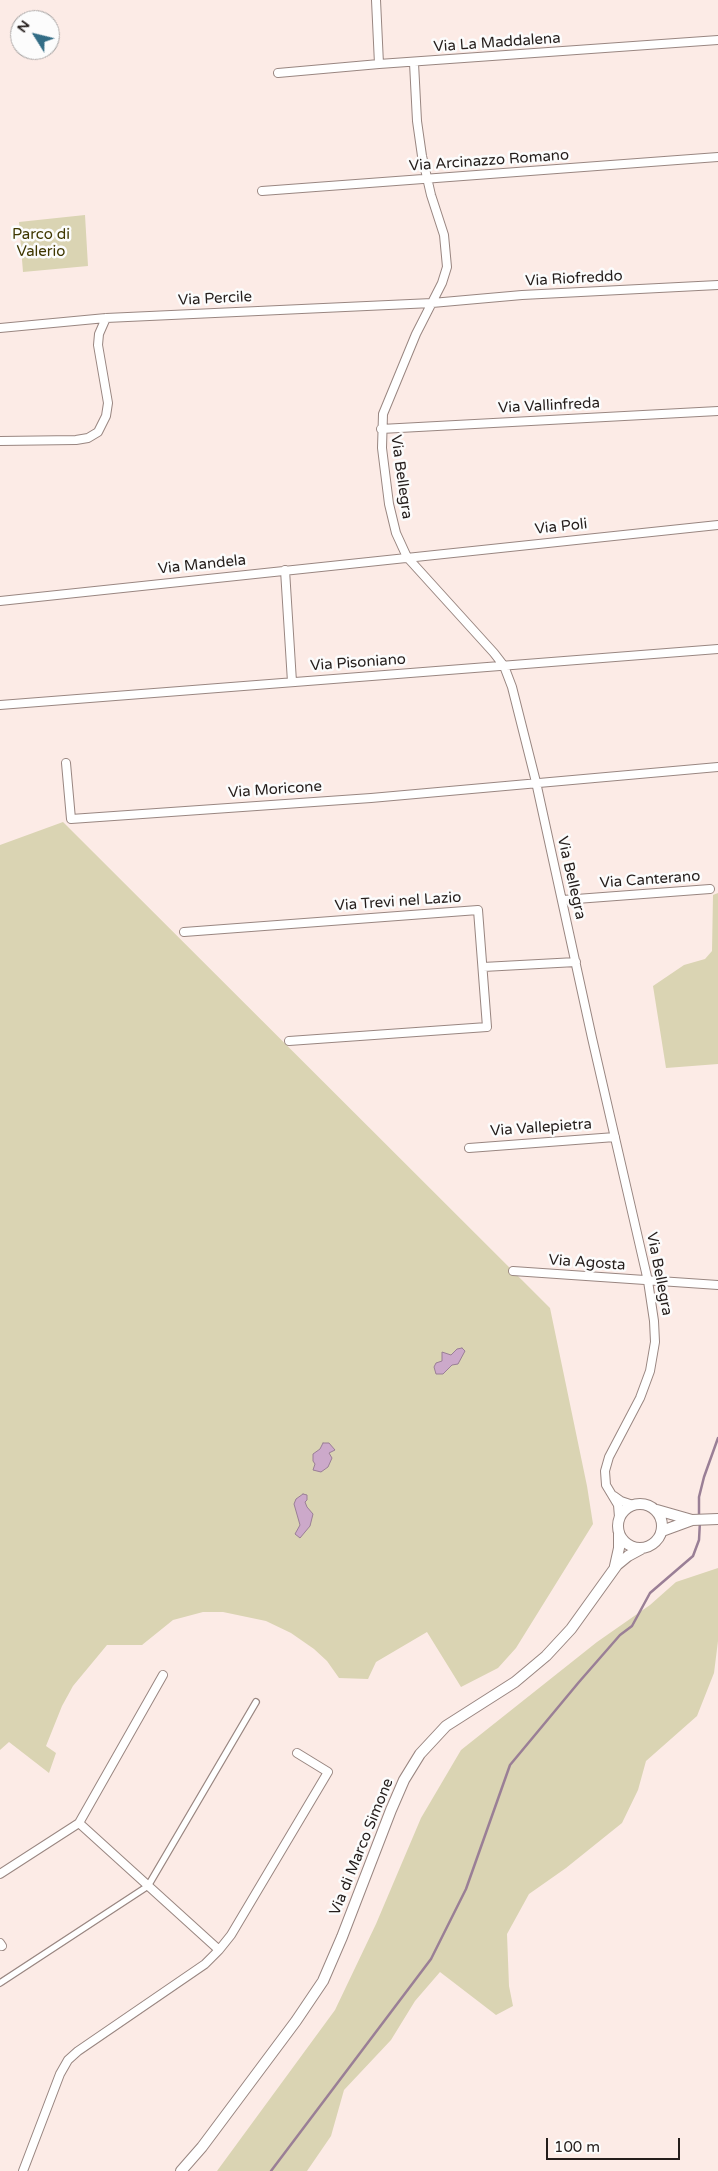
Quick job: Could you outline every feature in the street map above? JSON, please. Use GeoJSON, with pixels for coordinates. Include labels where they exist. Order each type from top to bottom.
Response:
{"type":"FeatureCollection","features":[{"type":"Feature","properties":{"kind":"street"},"geometry":{"type":"LineString","coordinates":[[376,0],[379,64]]}},
{"type":"Feature","properties":{"kind":"street","name":"Via La Maddalena"},"geometry":{"type":"LineString","coordinates":[[278,73],[718,40]]}},
{"type":"Feature","properties":{"kind":"street","name":"Via Bellegra"},"geometry":{"type":"LineString","coordinates":[[414,63],[417,121],[427,180],[442,229],[447,261],[442,284],[386,405],[381,429],[384,467],[392,520],[398,539],[407,557],[494,653],[504,666],[512,687],[536,782],[648,1281],[655,1328],[653,1358],[642,1393],[606,1464],[605,1478],[618,1505],[619,1517]]}},
{"type":"Feature","properties":{"kind":"street","name":"Via Arcinazzo Romano"},"geometry":{"type":"LineString","coordinates":[[262,190],[427,180],[718,157]]}},
{"type":"Feature","properties":{"kind":"street","name":"Via Riofreddo"},"geometry":{"type":"LineString","coordinates":[[432,303],[522,295],[718,285]]}},
{"type":"Feature","properties":{"kind":"street","name":"Via Percile"},"geometry":{"type":"LineString","coordinates":[[0,328],[106,318],[432,303]]}},
{"type":"Feature","properties":{"kind":"street"},"geometry":{"type":"LineString","coordinates":[[0,441],[76,440],[88,438],[98,432],[106,416],[108,403],[98,342],[106,318]]}},
{"type":"Feature","properties":{"kind":"street","name":"Via Vallinfreda"},"geometry":{"type":"LineString","coordinates":[[381,429],[718,411]]}},
{"type":"Feature","properties":{"kind":"street","name":"Via Poli"},"geometry":{"type":"LineString","coordinates":[[407,557],[718,525]]}},
{"type":"Feature","properties":{"kind":"street","name":"Via Mandela"},"geometry":{"type":"LineString","coordinates":[[0,601],[407,557]]}},
{"type":"Feature","properties":{"kind":"street"},"geometry":{"type":"LineString","coordinates":[[285,570],[292,682]]}},
{"type":"Feature","properties":{"kind":"street","name":"Via Pisoniano"},"geometry":{"type":"LineString","coordinates":[[0,705],[718,649]]}},
{"type":"Feature","properties":{"kind":"street","name":"Via Moricone"},"geometry":{"type":"LineString","coordinates":[[66,763],[71,819],[371,798],[536,782]]}},
{"type":"Feature","properties":{"kind":"street"},"geometry":{"type":"LineString","coordinates":[[536,782],[718,767]]}},
{"type":"Feature","properties":{"kind":"street","name":"Via Canterano"},"geometry":{"type":"LineString","coordinates":[[562,900],[710,889]]}},
{"type":"Feature","properties":{"kind":"street","name":"Via Trevi nel Lazio"},"geometry":{"type":"LineString","coordinates":[[184,932],[478,910],[487,1027],[289,1041]]}},
{"type":"Feature","properties":{"kind":"street"},"geometry":{"type":"LineString","coordinates":[[483,967],[576,962]]}},
{"type":"Feature","properties":{"kind":"street","name":"Via Vallepietra"},"geometry":{"type":"LineString","coordinates":[[469,1148],[615,1137]]}},
{"type":"Feature","properties":{"kind":"street","name":"Via Agosta"},"geometry":{"type":"LineString","coordinates":[[513,1271],[718,1285]]}},
{"type":"Feature","properties":{"kind":"street"},"geometry":{"type":"LineString","coordinates":[[612,1494],[621,1501],[633,1505]]}},
{"type":"Feature","properties":{"kind":"street"},"geometry":{"type":"LineString","coordinates":[[657,1510],[662,1520],[662,1530],[655,1543],[642,1548],[627,1544],[619,1533],[619,1517],[627,1508],[633,1505],[646,1504],[657,1510],[692,1520]]}},
{"type":"Feature","properties":{"kind":"street"},"geometry":{"type":"LineString","coordinates":[[662,1530],[692,1520],[714,1519]]}},
{"type":"Feature","properties":{"kind":"street","name":"Via di Marco Simone"},"geometry":{"type":"LineString","coordinates":[[612,1571],[618,1556],[619,1533]]}},
{"type":"Feature","properties":{"kind":"street","name":"Via di Marco Simone"},"geometry":{"type":"LineString","coordinates":[[181,2171],[202,2147],[296,2021],[323,1981],[342,1938],[391,1810],[404,1780],[420,1754],[446,1726],[515,1682],[546,1656],[572,1629],[612,1571],[622,1560],[642,1548]]}},
{"type":"Feature","properties":{"kind":"street"},"geometry":{"type":"LineString","coordinates":[[0,1874],[79,1823],[164,1675]]}},
{"type":"Feature","properties":{"kind":"street"},"geometry":{"type":"LineString","coordinates":[[0,1983],[148,1886],[256,1702]]}},
{"type":"Feature","properties":{"kind":"street"},"geometry":{"type":"LineString","coordinates":[[23,2171],[60,2074],[68,2060],[78,2051],[205,1964],[231,1935],[328,1772],[297,1753]]}},
{"type":"Feature","properties":{"kind":"street"},"geometry":{"type":"LineString","coordinates":[[79,1823],[219,1950]]}},
{"type":"Feature","properties":{"kind":"green space","name":"Parco di Valerio"},"geometry":{"type":"Polygon","coordinates":[[[85,215],[88,266],[23,272],[19,222],[85,215]]]}},
{"type":"Feature","properties":{"kind":"green space"},"geometry":{"type":"Polygon","coordinates":[[[63,822],[550,1308],[587,1486],[593,1524],[516,1648],[498,1668],[461,1687],[427,1632],[376,1662],[368,1679],[339,1678],[327,1661],[291,1633],[266,1621],[223,1612],[203,1612],[173,1620],[142,1645],[107,1645],[73,1686],[62,1706],[46,1746],[56,1753],[49,1773],[9,1742],[0,1750],[0,845],[63,822]]]}},
{"type":"Feature","properties":{"kind":"green space"},"geometry":{"type":"Polygon","coordinates":[[[718,893],[718,1064],[666,1068],[653,986],[684,965],[705,959],[712,951],[713,895],[718,893]]]}},
{"type":"Feature","properties":{"kind":"green space"},"geometry":{"type":"Polygon","coordinates":[[[718,1568],[718,1641],[714,1673],[697,1716],[646,1761],[638,1790],[622,1823],[566,1868],[529,1894],[507,1934],[509,1986],[513,2006],[496,2015],[440,1972],[415,2001],[391,2040],[344,2090],[331,2136],[307,2171],[217,2171],[335,2010],[376,1924],[421,1818],[461,1750],[597,1642],[650,1605],[676,1582],[718,1568]]]}},
{"type":"Feature","properties":{"kind":"shaded area"},"geometry":{"type":"Polygon","coordinates":[[[462,1348],[465,1351],[458,1364],[452,1365],[443,1374],[436,1374],[434,1367],[436,1363],[442,1361],[442,1352],[451,1355],[457,1349],[462,1348]]]}},
{"type":"Feature","properties":{"kind":"shaded area"},"geometry":{"type":"Polygon","coordinates":[[[323,1443],[329,1443],[335,1450],[329,1453],[332,1458],[328,1467],[321,1472],[313,1470],[315,1464],[313,1454],[320,1449],[323,1443]]]}},
{"type":"Feature","properties":{"kind":"shaded area"},"geometry":{"type":"Polygon","coordinates":[[[303,1494],[307,1495],[305,1502],[313,1514],[310,1526],[300,1538],[295,1534],[300,1525],[294,1504],[296,1499],[303,1494]]]}},
{"type":"Feature","properties":{"kind":"waterway"},"geometry":{"type":"LineString","coordinates":[[699,1516],[699,1497],[718,1438]]}},
{"type":"Feature","properties":{"kind":"waterway"},"geometry":{"type":"LineString","coordinates":[[271,2171],[431,1959],[466,1889],[510,1765],[620,1635],[632,1626],[650,1593],[693,1556],[699,1540],[700,1521]]}}]}
